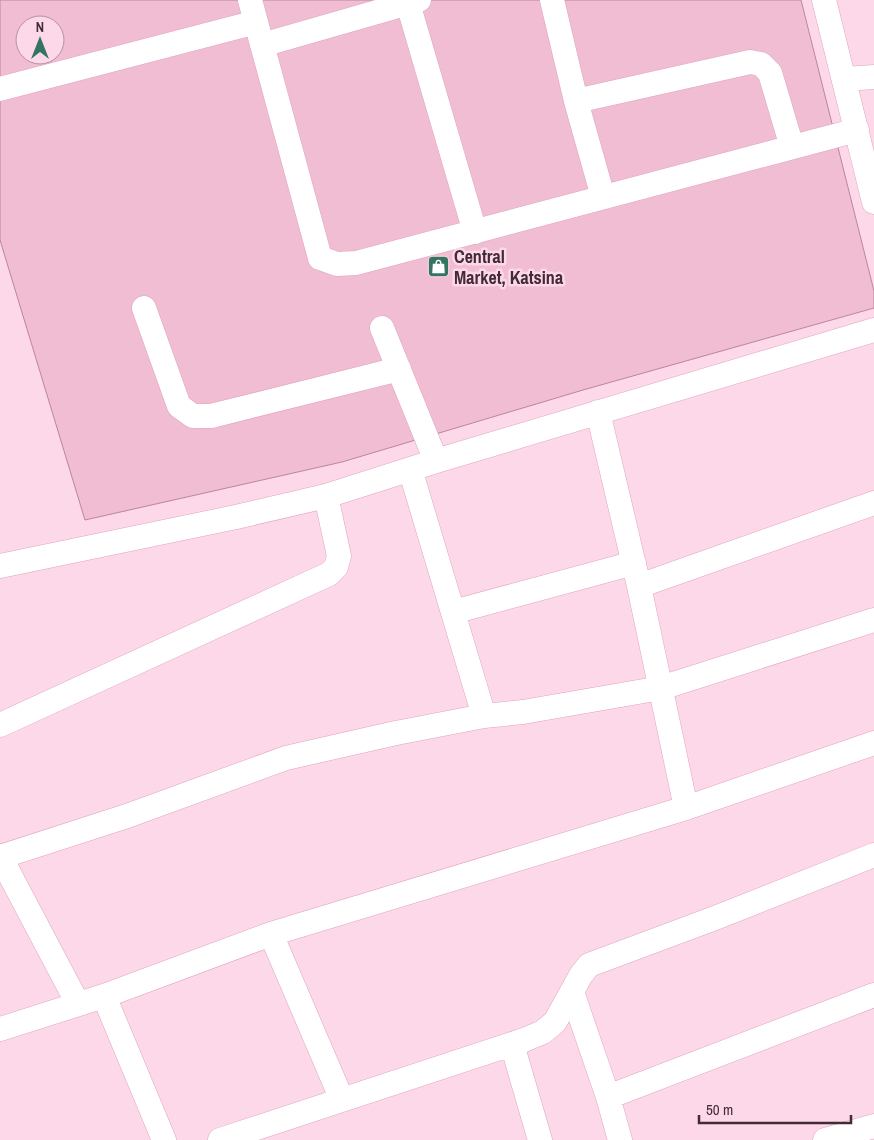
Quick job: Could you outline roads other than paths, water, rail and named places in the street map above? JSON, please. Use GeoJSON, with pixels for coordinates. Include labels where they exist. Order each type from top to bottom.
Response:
{"type":"FeatureCollection","features":[{"type":"Feature","properties":{"kind":"street"},"geometry":{"type":"LineString","coordinates":[[552,0],[576,101],[603,197]]}},
{"type":"Feature","properties":{"kind":"street"},"geometry":{"type":"LineString","coordinates":[[824,0],[874,202]]}},
{"type":"Feature","properties":{"kind":"street"},"geometry":{"type":"LineString","coordinates":[[262,45],[412,1],[475,232]]}},
{"type":"Feature","properties":{"kind":"street"},"geometry":{"type":"LineString","coordinates":[[0,89],[252,11],[320,258],[337,264],[356,263],[857,130]]}},
{"type":"Feature","properties":{"kind":"street"},"geometry":{"type":"LineString","coordinates":[[576,101],[750,62],[761,64],[770,73],[792,147]]}},
{"type":"Feature","properties":{"kind":"street"},"geometry":{"type":"LineString","coordinates":[[845,79],[874,77]]}},
{"type":"Feature","properties":{"kind":"street"},"geometry":{"type":"LineString","coordinates":[[144,308],[179,406],[193,416],[211,416],[399,369]]}},
{"type":"Feature","properties":{"kind":"street"},"geometry":{"type":"LineString","coordinates":[[382,328],[436,461]]}},
{"type":"Feature","properties":{"kind":"street"},"geometry":{"type":"LineString","coordinates":[[0,566],[236,517],[326,496],[436,461],[874,330]]}},
{"type":"Feature","properties":{"kind":"street"},"geometry":{"type":"LineString","coordinates":[[598,412],[634,563],[686,808]]}},
{"type":"Feature","properties":{"kind":"street"},"geometry":{"type":"LineString","coordinates":[[410,469],[484,716]]}},
{"type":"Feature","properties":{"kind":"street"},"geometry":{"type":"LineString","coordinates":[[0,725],[329,574],[336,568],[339,556],[326,496]]}},
{"type":"Feature","properties":{"kind":"street"},"geometry":{"type":"LineString","coordinates":[[639,586],[874,503]]}},
{"type":"Feature","properties":{"kind":"street"},"geometry":{"type":"LineString","coordinates":[[453,612],[634,563]]}},
{"type":"Feature","properties":{"kind":"street"},"geometry":{"type":"LineString","coordinates":[[78,1004],[0,857],[127,816],[286,758],[396,733],[484,716],[523,712],[661,688],[874,620]]}},
{"type":"Feature","properties":{"kind":"street"},"geometry":{"type":"LineString","coordinates":[[0,1029],[104,996],[272,934],[686,808],[874,743]]}},
{"type":"Feature","properties":{"kind":"street"},"geometry":{"type":"LineString","coordinates":[[220,1140],[512,1044],[543,1032],[555,1022],[581,975],[589,965],[874,856]]}},
{"type":"Feature","properties":{"kind":"street"},"geometry":{"type":"LineString","coordinates":[[272,934],[342,1100]]}},
{"type":"Feature","properties":{"kind":"street"},"geometry":{"type":"LineString","coordinates":[[572,992],[608,1097],[620,1140]]}},
{"type":"Feature","properties":{"kind":"street"},"geometry":{"type":"LineString","coordinates":[[608,1097],[874,995]]}},
{"type":"Feature","properties":{"kind":"street"},"geometry":{"type":"LineString","coordinates":[[104,996],[164,1140]]}},
{"type":"Feature","properties":{"kind":"street"},"geometry":{"type":"LineString","coordinates":[[512,1044],[540,1140]]}},
{"type":"Feature","properties":{"kind":"street"},"geometry":{"type":"LineString","coordinates":[[825,1140],[874,1126]]}},
{"type":"Feature","properties":{"kind":"place","name":"Central Market, Katsina"},"geometry":{"type":"Point","coordinates":[438,266]}}]}
